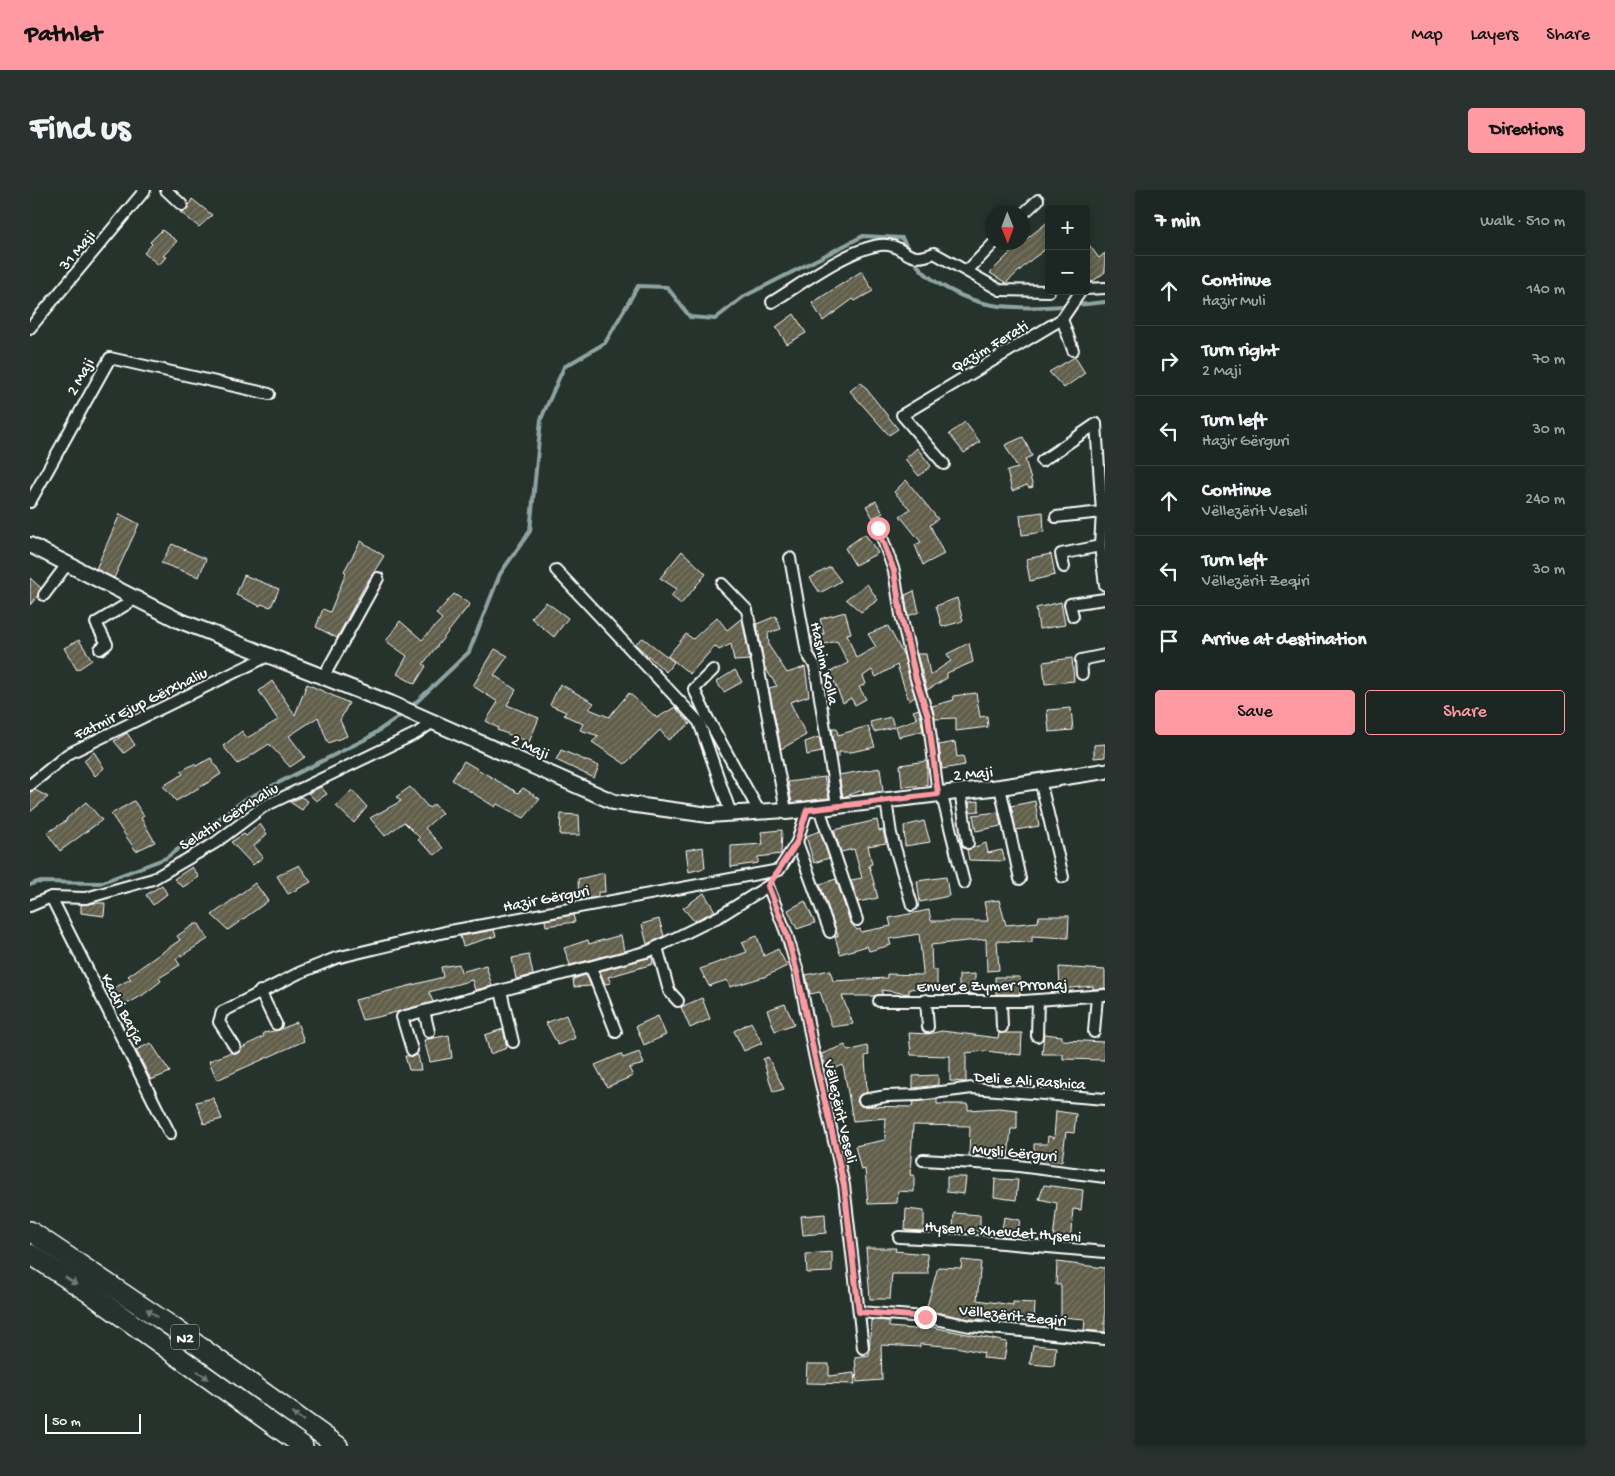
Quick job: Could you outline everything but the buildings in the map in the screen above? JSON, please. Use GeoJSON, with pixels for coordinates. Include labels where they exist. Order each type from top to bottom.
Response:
{"type":"FeatureCollection","features":[{"type":"Feature","properties":{"kind":"highway","name":"N2"},"geometry":{"type":"LineString","coordinates":[[30,1231],[163,1320],[338,1446]]}},
{"type":"Feature","properties":{"kind":"highway","name":"N2"},"geometry":{"type":"LineString","coordinates":[[30,1254],[88,1292],[303,1446]]}},
{"type":"Feature","properties":{"kind":"street","name":"31 Maji"},"geometry":{"type":"LineString","coordinates":[[30,328],[145,190]]}},
{"type":"Feature","properties":{"kind":"street"},"geometry":{"type":"LineString","coordinates":[[166,190],[182,205]]}},
{"type":"Feature","properties":{"kind":"street"},"geometry":{"type":"LineString","coordinates":[[1030,208],[1038,200]]}},
{"type":"Feature","properties":{"kind":"street"},"geometry":{"type":"LineString","coordinates":[[772,302],[852,254],[880,245],[893,246],[909,256],[921,258],[934,253],[1000,290],[1045,290]]}},
{"type":"Feature","properties":{"kind":"street"},"geometry":{"type":"LineString","coordinates":[[967,271],[987,250]]}},
{"type":"Feature","properties":{"kind":"street"},"geometry":{"type":"LineString","coordinates":[[1090,290],[1105,288]]}},
{"type":"Feature","properties":{"kind":"street","name":"Qazim Ferati"},"geometry":{"type":"LineString","coordinates":[[944,464],[902,415],[1062,319],[1078,295]]}},
{"type":"Feature","properties":{"kind":"street"},"geometry":{"type":"LineString","coordinates":[[1062,319],[1073,350]]}},
{"type":"Feature","properties":{"kind":"street","name":"2 Maji"},"geometry":{"type":"LineString","coordinates":[[30,502],[110,358],[269,394]]}},
{"type":"Feature","properties":{"kind":"street"},"geometry":{"type":"LineString","coordinates":[[1042,461],[1096,424],[1102,512],[1100,546],[1105,586]]}},
{"type":"Feature","properties":{"kind":"street"},"geometry":{"type":"LineString","coordinates":[[1056,516],[1102,512]]}},
{"type":"Feature","properties":{"kind":"street"},"geometry":{"type":"LineString","coordinates":[[878,526],[894,571],[901,615],[916,679],[928,716],[940,793],[964,883]]}},
{"type":"Feature","properties":{"kind":"street","name":"2 Maji"},"geometry":{"type":"LineString","coordinates":[[30,545],[178,620],[390,703],[614,802],[709,815],[759,810],[786,810],[786,812],[960,790],[1000,787],[1105,771]]}},
{"type":"Feature","properties":{"kind":"street"},"geometry":{"type":"LineString","coordinates":[[1064,567],[1061,554],[1100,546]]}},
{"type":"Feature","properties":{"kind":"street","name":"Hashim Kolla"},"geometry":{"type":"LineString","coordinates":[[790,558],[807,653],[815,666],[837,805]]}},
{"type":"Feature","properties":{"kind":"street"},"geometry":{"type":"LineString","coordinates":[[44,595],[68,563]]}},
{"type":"Feature","properties":{"kind":"street"},"geometry":{"type":"LineString","coordinates":[[556,570],[699,722],[731,814]]}},
{"type":"Feature","properties":{"kind":"street"},"geometry":{"type":"LineString","coordinates":[[324,676],[378,578]]}},
{"type":"Feature","properties":{"kind":"street"},"geometry":{"type":"LineString","coordinates":[[722,584],[747,610],[786,810]]}},
{"type":"Feature","properties":{"kind":"street"},"geometry":{"type":"LineString","coordinates":[[100,649],[107,644],[96,623],[137,598]]}},
{"type":"Feature","properties":{"kind":"street"},"geometry":{"type":"LineString","coordinates":[[1073,616],[1070,604],[1105,599]]}},
{"type":"Feature","properties":{"kind":"street","name":"Fatmir Ejup Gërxhaliu"},"geometry":{"type":"LineString","coordinates":[[30,785],[68,754],[270,655]]}},
{"type":"Feature","properties":{"kind":"street"},"geometry":{"type":"LineString","coordinates":[[1082,674],[1081,660],[1105,655]]}},
{"type":"Feature","properties":{"kind":"street"},"geometry":{"type":"LineString","coordinates":[[713,670],[694,688],[708,719],[759,810]]}},
{"type":"Feature","properties":{"kind":"street","name":"Selatin Gërxhaliu"},"geometry":{"type":"LineString","coordinates":[[30,906],[51,897],[86,898],[153,879],[215,843],[263,807],[417,733],[433,722]]}},
{"type":"Feature","properties":{"kind":"street"},"geometry":{"type":"LineString","coordinates":[[1040,780],[1063,877]]}},
{"type":"Feature","properties":{"kind":"street"},"geometry":{"type":"LineString","coordinates":[[1000,787],[1020,879]]}},
{"type":"Feature","properties":{"kind":"street"},"geometry":{"type":"LineString","coordinates":[[960,790],[968,843]]}},
{"type":"Feature","properties":{"kind":"street"},"geometry":{"type":"LineString","coordinates":[[886,800],[894,843],[912,905]]}},
{"type":"Feature","properties":{"kind":"street"},"geometry":{"type":"LineString","coordinates":[[412,1050],[402,1017],[591,968],[657,948],[720,916],[768,886],[797,842],[813,809]]}},
{"type":"Feature","properties":{"kind":"street"},"geometry":{"type":"LineString","coordinates":[[813,809],[857,920]]}},
{"type":"Feature","properties":{"kind":"street"},"geometry":{"type":"LineString","coordinates":[[797,842],[830,932]]}},
{"type":"Feature","properties":{"kind":"street","name":"Hazir Gërguri"},"geometry":{"type":"LineString","coordinates":[[235,1047],[219,1022],[219,1016],[222,1012],[260,991],[336,958],[445,932],[779,870]]}},
{"type":"Feature","properties":{"kind":"street","name":"Vëllezërit Veseli"},"geometry":{"type":"LineString","coordinates":[[768,886],[787,935],[798,976],[844,1185],[863,1348]]}},
{"type":"Feature","properties":{"kind":"street","name":"Kadri Barja"},"geometry":{"type":"LineString","coordinates":[[51,897],[170,1134]]}},
{"type":"Feature","properties":{"kind":"street"},"geometry":{"type":"LineString","coordinates":[[657,948],[669,991],[678,1001]]}},
{"type":"Feature","properties":{"kind":"street"},"geometry":{"type":"LineString","coordinates":[[591,968],[616,1032]]}},
{"type":"Feature","properties":{"kind":"street"},"geometry":{"type":"LineString","coordinates":[[260,991],[276,1024]]}},
{"type":"Feature","properties":{"kind":"street"},"geometry":{"type":"LineString","coordinates":[[501,991],[513,1042]]}},
{"type":"Feature","properties":{"kind":"street"},"geometry":{"type":"LineString","coordinates":[[1094,1032],[1101,996]]}},
{"type":"Feature","properties":{"kind":"street","name":"Enver e Zymer Prronaj"},"geometry":{"type":"LineString","coordinates":[[879,1001],[1001,1001],[1101,996]]}},
{"type":"Feature","properties":{"kind":"street"},"geometry":{"type":"LineString","coordinates":[[926,1000],[928,1027]]}},
{"type":"Feature","properties":{"kind":"street"},"geometry":{"type":"LineString","coordinates":[[1037,1036],[1038,1000]]}},
{"type":"Feature","properties":{"kind":"street"},"geometry":{"type":"LineString","coordinates":[[1001,1001],[1002,1027]]}},
{"type":"Feature","properties":{"kind":"street"},"geometry":{"type":"LineString","coordinates":[[424,1011],[429,1032]]}},
{"type":"Feature","properties":{"kind":"street","name":"Deli e Ali Rashica"},"geometry":{"type":"LineString","coordinates":[[864,1100],[886,1096],[918,1096],[972,1088],[1105,1099]]}},
{"type":"Feature","properties":{"kind":"street","name":"Musli Gërguri"},"geometry":{"type":"LineString","coordinates":[[923,1160],[1010,1165],[1105,1176]]}},
{"type":"Feature","properties":{"kind":"street","name":"Hysen e Xhevdet Hyseni"},"geometry":{"type":"LineString","coordinates":[[899,1237],[980,1241],[1105,1252]]}},
{"type":"Feature","properties":{"kind":"street","name":"Vëllezërit Zeqiri"},"geometry":{"type":"LineString","coordinates":[[859,1312],[925,1317],[979,1327],[1105,1338]]}},
{"type":"Feature","properties":{"kind":"waterway"},"geometry":{"type":"LineString","coordinates":[[409,709],[469,652],[500,574],[530,531],[541,419],[564,367],[605,343],[638,286],[667,287],[690,317],[715,319],[743,297],[863,236],[902,238],[909,251]]}},
{"type":"Feature","properties":{"kind":"waterway"},"geometry":{"type":"LineString","coordinates":[[912,257],[918,266],[936,282],[959,295],[983,303],[1034,307],[1105,302]]}},
{"type":"Feature","properties":{"kind":"waterway"},"geometry":{"type":"LineString","coordinates":[[30,885],[37,882],[100,883],[166,858],[244,800],[368,738],[404,713]]}},
{"type":"Feature","properties":{"kind":"route"},"geometry":{"type":"LineString","coordinates":[[878,528],[894,571],[897,596],[908,637],[916,679],[928,716],[938,794],[807,810],[797,842],[768,886],[787,935],[798,976],[844,1185],[859,1312],[925,1317]]}}]}
